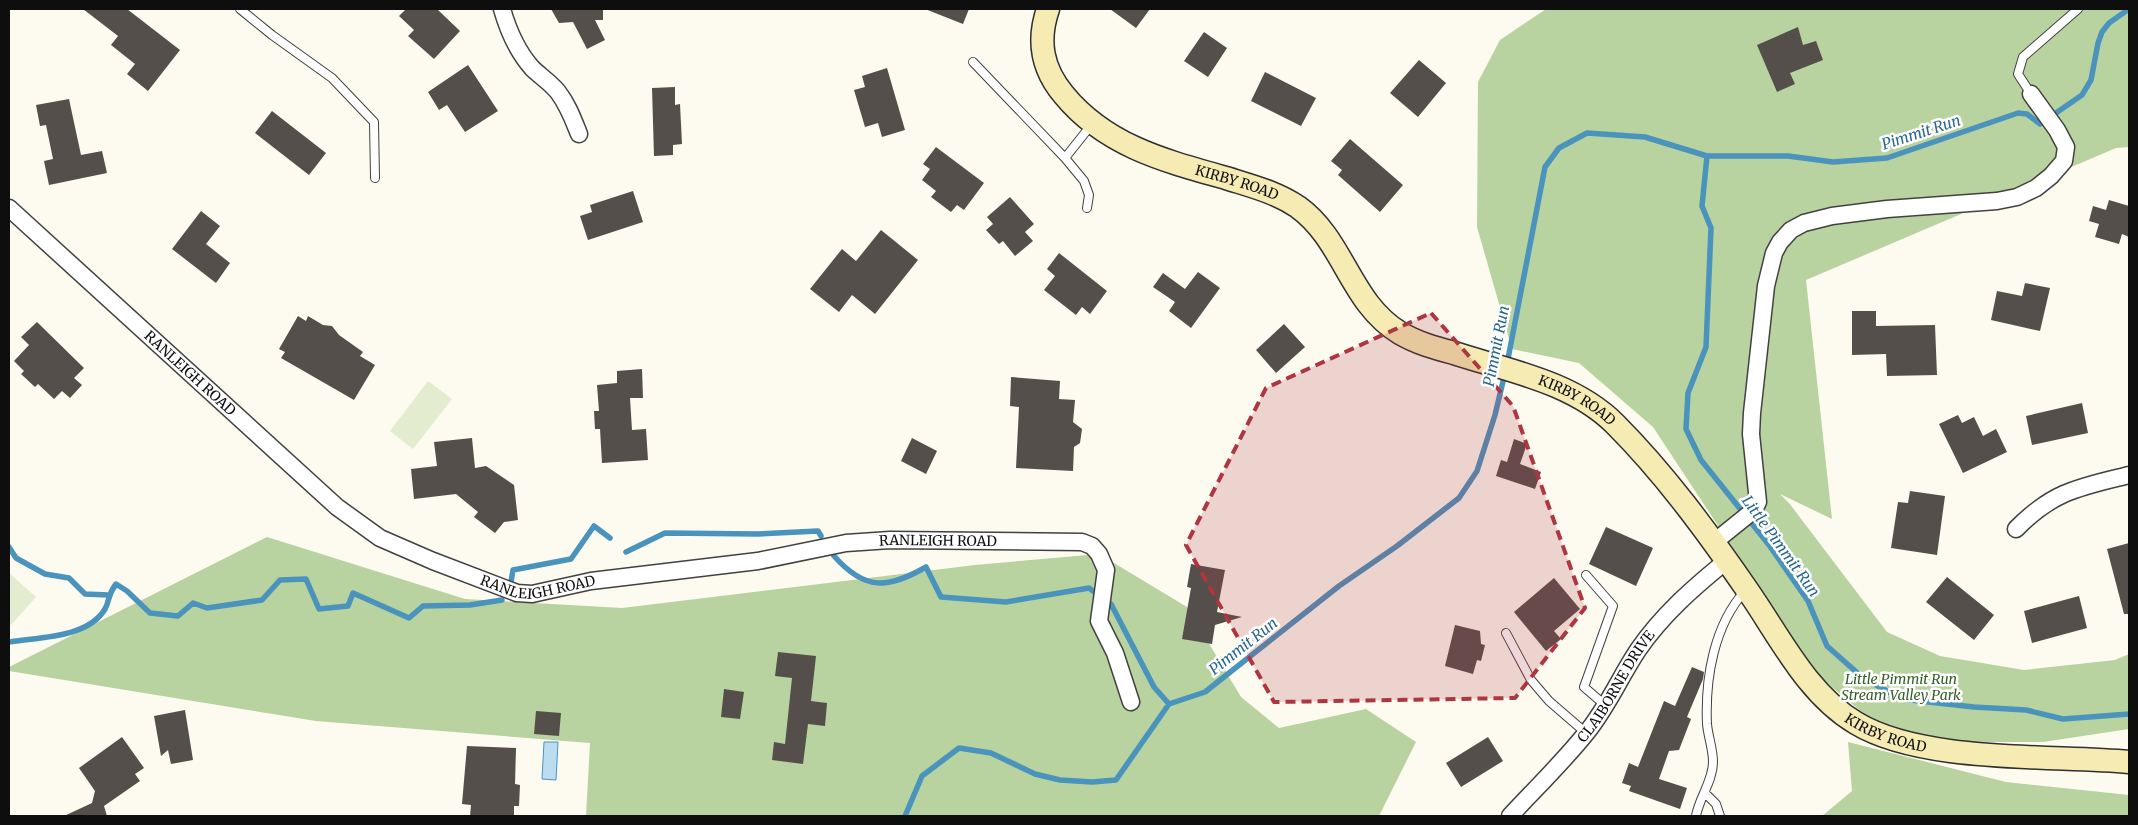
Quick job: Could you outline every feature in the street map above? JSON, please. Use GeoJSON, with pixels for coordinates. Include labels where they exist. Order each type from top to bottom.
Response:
{"type":"FeatureCollection","features":[{"type":"Feature","properties":{"kind":"main road","name":"KIRBY ROAD"},"geometry":{"type":"LineString","coordinates":[[1048,9],[1041,38],[1043,56],[1047,68],[1066,98],[1093,124],[1145,154],[1251,186],[1286,200],[1308,215],[1325,233],[1361,297],[1386,324],[1425,344],[1577,394],[1605,414],[1654,467],[1721,546],[1747,589],[1818,692],[1844,715],[1868,730],[1896,740],[1943,749],[2129,762]]}},
{"type":"Feature","properties":{"kind":"street"},"geometry":{"type":"LineString","coordinates":[[502,9],[506,24],[518,48],[533,68],[557,91],[570,110],[579,134]]}},
{"type":"Feature","properties":{"kind":"street","name":"CLAIBORNE DRIVE"},"geometry":{"type":"LineString","coordinates":[[1510,816],[1586,733],[1606,706],[1637,652],[1658,624],[1694,587],[1721,546],[1754,510],[1759,495],[1751,434],[1752,412],[1766,286],[1774,253],[1780,242],[1791,230],[1804,223],[1832,216],[1888,209],[1997,201],[2017,197],[2036,188],[2051,176],[2064,161],[2066,147],[2057,130],[2031,94]]}},
{"type":"Feature","properties":{"kind":"street","name":"RANLEIGH ROAD"},"geometry":{"type":"LineString","coordinates":[[9,208],[337,508],[380,538],[432,561],[517,593],[532,594],[590,581],[758,561],[846,543],[890,540],[1082,542],[1092,546],[1099,554],[1106,570],[1099,621],[1120,663],[1131,702]]}},
{"type":"Feature","properties":{"kind":"street"},"geometry":{"type":"LineString","coordinates":[[2016,529],[2033,512],[2053,498],[2080,487],[2129,475]]}},
{"type":"Feature","properties":{"kind":"lane"},"geometry":{"type":"LineString","coordinates":[[240,9],[272,35],[332,78],[374,122],[375,178]]}},
{"type":"Feature","properties":{"kind":"lane"},"geometry":{"type":"LineString","coordinates":[[2031,94],[2018,74],[2023,57],[2078,9]]}},
{"type":"Feature","properties":{"kind":"lane"},"geometry":{"type":"LineString","coordinates":[[973,62],[1065,158],[1084,181],[1089,195],[1087,208]]}},
{"type":"Feature","properties":{"kind":"lane"},"geometry":{"type":"LineString","coordinates":[[1065,158],[1093,124]]}},
{"type":"Feature","properties":{"kind":"lane"},"geometry":{"type":"LineString","coordinates":[[1586,575],[1613,606],[1584,687],[1606,706]]}},
{"type":"Feature","properties":{"kind":"lane"},"geometry":{"type":"LineString","coordinates":[[1696,816],[1705,793],[1713,762],[1707,724],[1708,682],[1720,630],[1732,605],[1747,589]]}},
{"type":"Feature","properties":{"kind":"lane"},"geometry":{"type":"LineString","coordinates":[[1506,633],[1531,680],[1549,701],[1586,733]]}},
{"type":"Feature","properties":{"kind":"lane"},"geometry":{"type":"LineString","coordinates":[[1705,793],[1716,804],[1720,816]]}},
{"type":"Feature","properties":{"kind":"highlighted area"},"geometry":{"type":"Polygon","coordinates":[[[1431,313],[1513,406],[1585,608],[1515,698],[1274,702],[1186,545],[1266,388],[1431,313]]]}},
{"type":"Feature","properties":{"kind":"green space","name":"Little Pimmit Run Stream Valley Park"},"geometry":{"type":"Polygon","coordinates":[[[1546,9],[2129,9],[2129,147],[2116,148],[1806,280],[1832,519],[1780,494],[1789,503],[1887,632],[1940,656],[2024,670],[2115,660],[2129,654],[2129,729],[2043,742],[1934,742],[1881,728],[1815,673],[1653,427],[1579,363],[1512,349],[1477,227],[1478,82],[1500,40],[1546,9]]]}},
{"type":"Feature","properties":{"kind":"green space"},"geometry":{"type":"Polygon","coordinates":[[[428,381],[452,399],[413,449],[390,431],[428,381]]]}},
{"type":"Feature","properties":{"kind":"green space"},"geometry":{"type":"Polygon","coordinates":[[[267,537],[465,599],[622,608],[975,565],[1099,554],[1187,607],[1241,697],[1279,728],[1366,709],[1416,742],[1379,816],[586,816],[590,743],[316,721],[9,671],[9,667],[267,537]]]}},
{"type":"Feature","properties":{"kind":"green space"},"geometry":{"type":"Polygon","coordinates":[[[9,573],[36,597],[11,625],[9,623],[9,573]]]}},
{"type":"Feature","properties":{"kind":"green space"},"geometry":{"type":"Polygon","coordinates":[[[1848,742],[2006,782],[2129,795],[2129,816],[1822,816],[1852,791],[1848,742]]]}},
{"type":"Feature","properties":{"kind":"water"},"geometry":{"type":"Polygon","coordinates":[[[544,742],[558,742],[556,780],[542,779],[544,742]]]}},
{"type":"Feature","properties":{"kind":"building"},"geometry":{"type":"Polygon","coordinates":[[[83,9],[127,9],[180,50],[148,91],[127,74],[135,64],[111,45],[118,36],[83,9]]]}},
{"type":"Feature","properties":{"kind":"building"},"geometry":{"type":"Polygon","coordinates":[[[406,9],[437,9],[460,31],[434,59],[408,36],[414,30],[399,16],[406,9]]]}},
{"type":"Feature","properties":{"kind":"building"},"geometry":{"type":"Polygon","coordinates":[[[551,9],[603,9],[603,20],[595,20],[605,40],[587,49],[573,22],[559,23],[551,9]]]}},
{"type":"Feature","properties":{"kind":"building"},"geometry":{"type":"Polygon","coordinates":[[[925,9],[969,9],[963,24],[925,9]]]}},
{"type":"Feature","properties":{"kind":"building"},"geometry":{"type":"Polygon","coordinates":[[[1110,9],[1150,9],[1136,28],[1110,9]]]}},
{"type":"Feature","properties":{"kind":"building"},"geometry":{"type":"Polygon","coordinates":[[[1798,27],[1803,45],[1816,41],[1823,60],[1790,73],[1795,84],[1777,92],[1757,45],[1798,27]]]}},
{"type":"Feature","properties":{"kind":"building"},"geometry":{"type":"Polygon","coordinates":[[[1204,32],[1227,48],[1208,77],[1184,61],[1204,32]]]}},
{"type":"Feature","properties":{"kind":"building"},"geometry":{"type":"Polygon","coordinates":[[[1419,60],[1446,83],[1418,117],[1390,93],[1419,60]]]}},
{"type":"Feature","properties":{"kind":"building"},"geometry":{"type":"Polygon","coordinates":[[[468,65],[498,111],[465,132],[447,105],[439,110],[428,92],[468,65]]]}},
{"type":"Feature","properties":{"kind":"building"},"geometry":{"type":"Polygon","coordinates":[[[887,68],[905,130],[882,137],[878,123],[865,127],[854,90],[865,87],[862,76],[887,68]]]}},
{"type":"Feature","properties":{"kind":"building"},"geometry":{"type":"Polygon","coordinates":[[[1265,72],[1316,98],[1301,126],[1251,101],[1265,72]]]}},
{"type":"Feature","properties":{"kind":"building"},"geometry":{"type":"Polygon","coordinates":[[[675,87],[675,105],[680,104],[682,144],[673,145],[673,155],[654,156],[652,88],[675,87]]]}},
{"type":"Feature","properties":{"kind":"building"},"geometry":{"type":"Polygon","coordinates":[[[69,99],[81,155],[102,151],[107,173],[49,185],[44,161],[53,159],[46,125],[40,126],[36,105],[69,99]]]}},
{"type":"Feature","properties":{"kind":"building"},"geometry":{"type":"Polygon","coordinates":[[[272,111],[326,153],[309,175],[255,133],[272,111]]]}},
{"type":"Feature","properties":{"kind":"building"},"geometry":{"type":"Polygon","coordinates":[[[1350,139],[1403,185],[1380,212],[1338,175],[1342,170],[1331,161],[1350,139]]]}},
{"type":"Feature","properties":{"kind":"building"},"geometry":{"type":"Polygon","coordinates":[[[936,147],[984,183],[964,210],[957,205],[951,212],[931,197],[936,191],[922,180],[930,169],[923,164],[936,147]]]}},
{"type":"Feature","properties":{"kind":"building"},"geometry":{"type":"Polygon","coordinates":[[[633,191],[643,222],[588,240],[580,216],[592,212],[590,205],[633,191]]]}},
{"type":"Feature","properties":{"kind":"building"},"geometry":{"type":"Polygon","coordinates":[[[1010,197],[1034,224],[1025,232],[1033,241],[1015,256],[1003,241],[999,244],[986,230],[993,224],[987,217],[1010,197]]]}},
{"type":"Feature","properties":{"kind":"building"},"geometry":{"type":"Polygon","coordinates":[[[2109,200],[2129,206],[2129,237],[2122,234],[2119,244],[2095,237],[2099,224],[2089,221],[2093,206],[2106,210],[2109,200]]]}},
{"type":"Feature","properties":{"kind":"building"},"geometry":{"type":"Polygon","coordinates":[[[201,211],[220,226],[206,244],[230,263],[216,283],[172,249],[201,211]]]}},
{"type":"Feature","properties":{"kind":"building"},"geometry":{"type":"Polygon","coordinates":[[[881,230],[918,260],[875,314],[852,295],[839,312],[810,289],[842,249],[856,261],[881,230]]]}},
{"type":"Feature","properties":{"kind":"building"},"geometry":{"type":"Polygon","coordinates":[[[1059,253],[1107,291],[1090,314],[1082,307],[1076,315],[1044,290],[1055,276],[1047,269],[1059,253]]]}},
{"type":"Feature","properties":{"kind":"building"},"geometry":{"type":"Polygon","coordinates":[[[1198,272],[1220,288],[1191,328],[1169,311],[1175,302],[1153,287],[1163,273],[1185,289],[1198,272]]]}},
{"type":"Feature","properties":{"kind":"building"},"geometry":{"type":"Polygon","coordinates":[[[2025,283],[2050,288],[2040,331],[1991,320],[1997,291],[2022,296],[2025,283]]]}},
{"type":"Feature","properties":{"kind":"building"},"geometry":{"type":"Polygon","coordinates":[[[1852,311],[1876,311],[1876,326],[1935,325],[1937,375],[1887,376],[1886,354],[1852,355],[1852,311]]]}},
{"type":"Feature","properties":{"kind":"building"},"geometry":{"type":"Polygon","coordinates":[[[298,316],[306,321],[308,316],[323,325],[332,326],[339,335],[363,352],[360,356],[375,365],[354,400],[281,358],[285,352],[279,349],[298,316]]]}},
{"type":"Feature","properties":{"kind":"building"},"geometry":{"type":"Polygon","coordinates":[[[37,322],[84,368],[74,378],[82,385],[70,398],[62,391],[54,399],[38,384],[35,387],[21,374],[24,371],[14,361],[29,345],[21,337],[37,322]]]}},
{"type":"Feature","properties":{"kind":"building"},"geometry":{"type":"Polygon","coordinates":[[[1284,324],[1305,347],[1276,373],[1256,350],[1284,324]]]}},
{"type":"Feature","properties":{"kind":"building"},"geometry":{"type":"Polygon","coordinates":[[[642,369],[643,398],[630,398],[632,430],[646,429],[648,460],[602,463],[600,429],[595,429],[594,411],[599,411],[597,385],[617,383],[617,371],[642,369]]]}},
{"type":"Feature","properties":{"kind":"building"},"geometry":{"type":"Polygon","coordinates":[[[1011,377],[1060,381],[1059,399],[1075,400],[1073,422],[1082,429],[1080,443],[1074,447],[1073,471],[1016,468],[1019,407],[1010,406],[1011,377]]]}},
{"type":"Feature","properties":{"kind":"building"},"geometry":{"type":"Polygon","coordinates":[[[2082,403],[2088,433],[2032,445],[2026,416],[2082,403]]]}},
{"type":"Feature","properties":{"kind":"building"},"geometry":{"type":"Polygon","coordinates":[[[1958,415],[1962,423],[1974,417],[1983,436],[1996,429],[2007,452],[1963,473],[1939,424],[1958,415]]]}},
{"type":"Feature","properties":{"kind":"building"},"geometry":{"type":"Polygon","coordinates":[[[472,438],[475,468],[486,466],[514,485],[518,520],[504,522],[495,533],[474,517],[478,512],[456,494],[414,499],[411,469],[437,466],[434,442],[472,438]]]}},
{"type":"Feature","properties":{"kind":"building"},"geometry":{"type":"Polygon","coordinates":[[[912,438],[937,451],[926,474],[901,461],[912,438]]]}},
{"type":"Feature","properties":{"kind":"building"},"geometry":{"type":"Polygon","coordinates":[[[1514,439],[1527,444],[1520,464],[1541,472],[1535,489],[1496,476],[1501,460],[1507,462],[1514,439]]]}},
{"type":"Feature","properties":{"kind":"building"},"geometry":{"type":"Polygon","coordinates":[[[1910,491],[1945,496],[1937,555],[1891,548],[1898,502],[1908,503],[1910,491]]]}},
{"type":"Feature","properties":{"kind":"building"},"geometry":{"type":"Polygon","coordinates":[[[1606,527],[1653,548],[1636,586],[1589,564],[1606,527]]]}},
{"type":"Feature","properties":{"kind":"building"},"geometry":{"type":"Polygon","coordinates":[[[2129,543],[2129,614],[2124,614],[2107,549],[2129,543]]]}},
{"type":"Feature","properties":{"kind":"building"},"geometry":{"type":"Polygon","coordinates":[[[1191,564],[1225,570],[1217,612],[1242,617],[1215,625],[1212,644],[1182,639],[1191,588],[1187,587],[1191,564]]]}},
{"type":"Feature","properties":{"kind":"building"},"geometry":{"type":"Polygon","coordinates":[[[1947,577],[1994,615],[1974,640],[1926,602],[1947,577]]]}},
{"type":"Feature","properties":{"kind":"building"},"geometry":{"type":"Polygon","coordinates":[[[1554,578],[1580,609],[1554,631],[1561,639],[1546,651],[1514,612],[1554,578]]]}},
{"type":"Feature","properties":{"kind":"building"},"geometry":{"type":"Polygon","coordinates":[[[2079,596],[2087,628],[2032,643],[2024,611],[2079,596]]]}},
{"type":"Feature","properties":{"kind":"building"},"geometry":{"type":"Polygon","coordinates":[[[1455,625],[1480,631],[1481,644],[1485,645],[1481,661],[1477,660],[1473,674],[1445,666],[1455,625]]]}},
{"type":"Feature","properties":{"kind":"building"},"geometry":{"type":"Polygon","coordinates":[[[778,652],[816,656],[811,701],[827,703],[825,726],[808,724],[803,764],[772,760],[774,742],[785,744],[792,678],[775,676],[778,652]]]}},
{"type":"Feature","properties":{"kind":"building"},"geometry":{"type":"Polygon","coordinates":[[[1692,667],[1704,672],[1703,679],[1687,717],[1691,719],[1679,750],[1669,751],[1659,779],[1687,788],[1680,809],[1629,791],[1631,786],[1622,783],[1629,763],[1638,767],[1664,701],[1675,706],[1692,667]]]}},
{"type":"Feature","properties":{"kind":"building"},"geometry":{"type":"Polygon","coordinates":[[[724,689],[744,692],[740,719],[721,717],[724,689]]]}},
{"type":"Feature","properties":{"kind":"building"},"geometry":{"type":"Polygon","coordinates":[[[185,710],[193,760],[171,764],[168,750],[161,756],[154,716],[185,710]]]}},
{"type":"Feature","properties":{"kind":"building"},"geometry":{"type":"Polygon","coordinates":[[[536,711],[561,713],[559,736],[534,734],[536,711]]]}},
{"type":"Feature","properties":{"kind":"building"},"geometry":{"type":"Polygon","coordinates":[[[122,737],[144,768],[135,774],[140,781],[104,806],[107,816],[64,816],[92,803],[95,791],[79,768],[122,737]]]}},
{"type":"Feature","properties":{"kind":"building"},"geometry":{"type":"Polygon","coordinates":[[[1488,737],[1503,761],[1461,787],[1446,763],[1488,737]]]}},
{"type":"Feature","properties":{"kind":"building"},"geometry":{"type":"Polygon","coordinates":[[[467,746],[516,748],[515,784],[520,785],[519,806],[514,806],[514,816],[470,816],[471,805],[462,804],[467,746]]]}},
{"type":"Feature","properties":{"kind":"waterway","name":"Pimmit Run"},"geometry":{"type":"LineString","coordinates":[[1507,364],[1545,167],[1559,148],[1587,133],[1645,137],[1707,156],[1788,156],[1833,162],[1887,158],[2018,113],[2027,114],[2040,124],[2082,95],[2091,80],[2102,32],[2109,23],[2129,9]]}},
{"type":"Feature","properties":{"kind":"waterway","name":"Little Pimmit Run"},"geometry":{"type":"LineString","coordinates":[[1707,156],[1702,206],[1711,228],[1706,347],[1688,393],[1686,429],[1701,460],[1769,545],[1808,601],[1827,646],[1862,677],[1901,699],[1974,707],[2026,710],[2063,719],[2129,714]]}},
{"type":"Feature","properties":{"kind":"waterway","name":"Pimmit Run"},"geometry":{"type":"LineString","coordinates":[[905,816],[922,776],[959,748],[991,753],[1035,774],[1060,780],[1092,782],[1116,780],[1169,704],[1205,692],[1339,586],[1397,546],[1459,498],[1477,471],[1495,415],[1505,373]]}},
{"type":"Feature","properties":{"kind":"waterway"},"geometry":{"type":"LineString","coordinates":[[511,582],[513,570],[571,559],[594,526],[610,538]]}},
{"type":"Feature","properties":{"kind":"waterway"},"geometry":{"type":"LineString","coordinates":[[626,552],[665,533],[758,534],[818,531],[821,536]]}},
{"type":"Feature","properties":{"kind":"waterway"},"geometry":{"type":"LineString","coordinates":[[9,547],[16,558],[45,574],[69,578],[85,594],[108,595]]}},
{"type":"Feature","properties":{"kind":"waterway"},"geometry":{"type":"LineString","coordinates":[[834,556],[856,576],[877,583],[900,579],[926,567],[941,597],[1006,602],[1089,588],[1093,591]]}},
{"type":"Feature","properties":{"kind":"waterway"},"geometry":{"type":"LineString","coordinates":[[9,642],[48,637],[75,631],[87,626],[97,619],[105,609],[116,584],[127,591],[150,613],[178,616],[193,603],[207,608],[262,600],[280,580],[306,579],[319,609],[348,606],[353,593],[409,618],[423,606],[470,605],[502,600]]}},
{"type":"Feature","properties":{"kind":"waterway"},"geometry":{"type":"LineString","coordinates":[[1111,604],[1154,687],[1169,704]]}}]}
